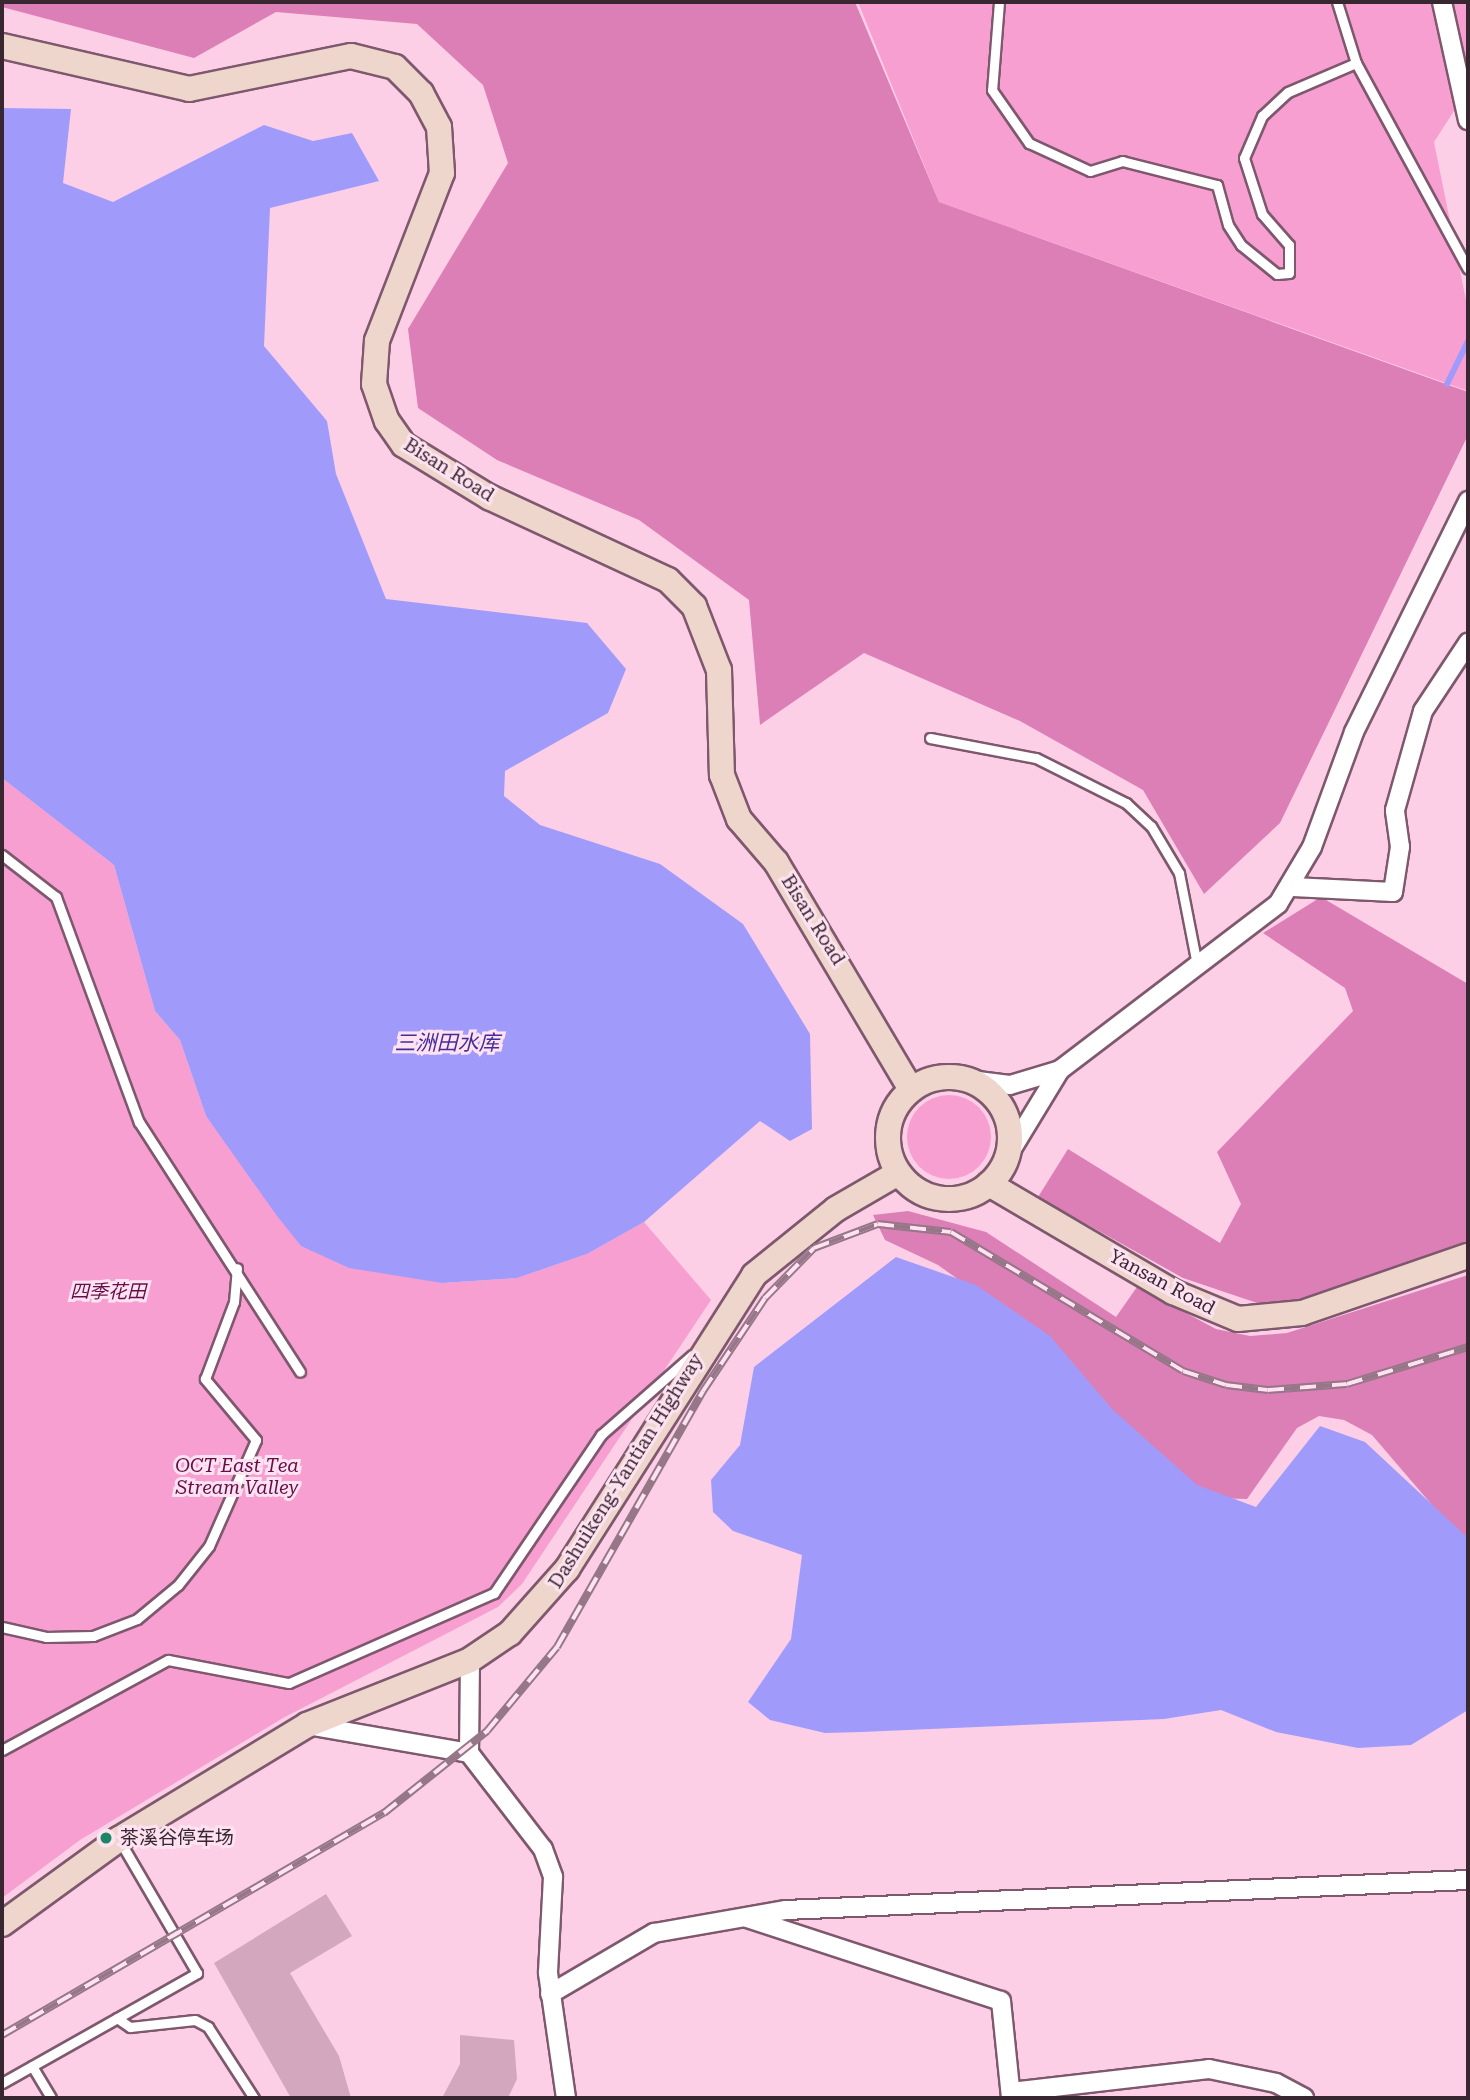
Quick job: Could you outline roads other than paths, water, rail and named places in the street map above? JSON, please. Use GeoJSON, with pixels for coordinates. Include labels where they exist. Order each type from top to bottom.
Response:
{"type":"FeatureCollection","features":[{"type":"Feature","properties":{"kind":"main road","name":"Bisan Road"},"geometry":{"type":"LineString","coordinates":[[2,46],[188,89],[351,56],[395,67],[421,93],[439,127],[442,173],[377,341],[374,384],[387,421],[404,445],[489,497],[668,580],[694,606],[719,670],[723,775],[739,819],[776,862],[911,1089]]}},
{"type":"Feature","properties":{"kind":"main road"},"geometry":{"type":"LineString","coordinates":[[940,1077],[970,1080],[1003,1110],[1007,1157],[989,1185],[948,1200],[919,1193],[898,1173],[888,1128],[911,1089],[940,1077]]}},
{"type":"Feature","properties":{"kind":"main road","name":"Dashuikeng-Yantian Highway"},"geometry":{"type":"LineString","coordinates":[[2,1924],[119,1839],[307,1725],[470,1660],[510,1633],[552,1591],[709,1340],[770,1258],[898,1173]]}},
{"type":"Feature","properties":{"kind":"main road","name":"Yansan Road"},"geometry":{"type":"LineString","coordinates":[[989,1185],[1173,1292],[1238,1319],[1302,1314],[1468,1256]]}},
{"type":"Feature","properties":{"kind":"street"},"geometry":{"type":"LineString","coordinates":[[1442,2],[1468,120]]}},
{"type":"Feature","properties":{"kind":"street"},"geometry":{"type":"LineString","coordinates":[[970,1080],[1010,1084],[1060,1070],[1258,924],[1293,887],[1354,732],[1468,501]]}},
{"type":"Feature","properties":{"kind":"street"},"geometry":{"type":"LineString","coordinates":[[1293,887],[1393,892],[1400,846],[1395,810],[1423,711],[1468,643]]}},
{"type":"Feature","properties":{"kind":"street"},"geometry":{"type":"LineString","coordinates":[[1007,1157],[1060,1070]]}},
{"type":"Feature","properties":{"kind":"street"},"geometry":{"type":"LineString","coordinates":[[470,1660],[469,1753],[543,1849],[553,1877],[550,1994],[566,2098]]}},
{"type":"Feature","properties":{"kind":"street"},"geometry":{"type":"LineString","coordinates":[[307,1725],[469,1753]]}},
{"type":"Feature","properties":{"kind":"street"},"geometry":{"type":"LineString","coordinates":[[550,1994],[654,1933],[744,1917],[1128,1891],[1468,1880]]}},
{"type":"Feature","properties":{"kind":"street"},"geometry":{"type":"LineString","coordinates":[[744,1917],[1001,2001],[1011,2095],[1209,2069],[1276,2083],[1304,2098]]}},
{"type":"Feature","properties":{"kind":"lane"},"geometry":{"type":"LineString","coordinates":[[999,2],[992,90],[1029,143],[1090,171],[1122,161],[1217,185],[1228,225],[1241,245],[1277,274],[1289,274],[1289,245],[1262,214],[1244,158],[1262,116],[1288,92],[1356,63]]}},
{"type":"Feature","properties":{"kind":"lane"},"geometry":{"type":"LineString","coordinates":[[1337,2],[1356,63],[1468,269]]}},
{"type":"Feature","properties":{"kind":"lane"},"geometry":{"type":"LineString","coordinates":[[930,738],[1036,758],[1126,803],[1151,825],[1179,873],[1198,970]]}},
{"type":"Feature","properties":{"kind":"lane"},"geometry":{"type":"LineString","coordinates":[[2,855],[56,897],[139,1122],[236,1266],[300,1373]]}},
{"type":"Feature","properties":{"kind":"lane"},"geometry":{"type":"LineString","coordinates":[[2,1627],[46,1637],[93,1636],[137,1619],[178,1585],[209,1546],[256,1440],[205,1380],[234,1302],[236,1266]]}},
{"type":"Feature","properties":{"kind":"lane"},"geometry":{"type":"LineString","coordinates":[[2,1750],[168,1660],[289,1683],[494,1593],[601,1435],[709,1340]]}},
{"type":"Feature","properties":{"kind":"lane"},"geometry":{"type":"LineString","coordinates":[[2,2083],[197,1973],[119,1839]]}},
{"type":"Feature","properties":{"kind":"lane"},"geometry":{"type":"LineString","coordinates":[[117,2018],[130,2027],[195,2020],[208,2027],[254,2098]]}},
{"type":"Feature","properties":{"kind":"lane"},"geometry":{"type":"LineString","coordinates":[[32,2066],[51,2098]]}},
{"type":"Feature","properties":{"kind":"water","name":"三洲田水库"},"geometry":{"type":"Polygon","coordinates":[[[2,108],[71,109],[63,183],[113,202],[264,125],[313,141],[352,133],[379,181],[270,208],[264,346],[327,421],[336,474],[386,599],[587,623],[626,669],[608,713],[505,771],[504,796],[540,825],[660,864],[743,924],[810,1034],[812,1129],[790,1141],[760,1121],[644,1222],[587,1254],[517,1278],[442,1283],[349,1268],[301,1246],[277,1216],[206,1116],[180,1040],[155,1011],[114,865],[2,778],[2,108]]]}},
{"type":"Feature","properties":{"kind":"water"},"geometry":{"type":"Polygon","coordinates":[[[896,1257],[976,1285],[1050,1336],[1112,1409],[1197,1485],[1256,1507],[1320,1426],[1365,1442],[1468,1538],[1468,1710],[1411,1745],[1358,1748],[1276,1732],[1221,1710],[1164,1719],[825,1733],[770,1720],[748,1702],[791,1639],[802,1555],[733,1531],[713,1512],[711,1480],[740,1445],[754,1367],[896,1257]]]}},
{"type":"Feature","properties":{"kind":"waterway"},"geometry":{"type":"LineString","coordinates":[[1447,384],[1468,341]]}},
{"type":"Feature","properties":{"kind":"railway"},"geometry":{"type":"LineString","coordinates":[[2,2035],[384,1813],[487,1731],[557,1647],[703,1391],[765,1298],[814,1248],[878,1224],[951,1232],[1183,1371],[1226,1385],[1268,1390],[1347,1384],[1468,1347]]}},
{"type":"Feature","properties":{"kind":"place","name":"茶溪谷停车场"},"geometry":{"type":"Point","coordinates":[106,1838]}},
{"type":"Feature","properties":{"kind":"park label","name":"四季花田"},"geometry":{"type":"Point","coordinates":[108,1292]}},
{"type":"Feature","properties":{"kind":"park label","name":"OCT East Tea Stream Valley"},"geometry":{"type":"Point","coordinates":[237,1477]}}]}
